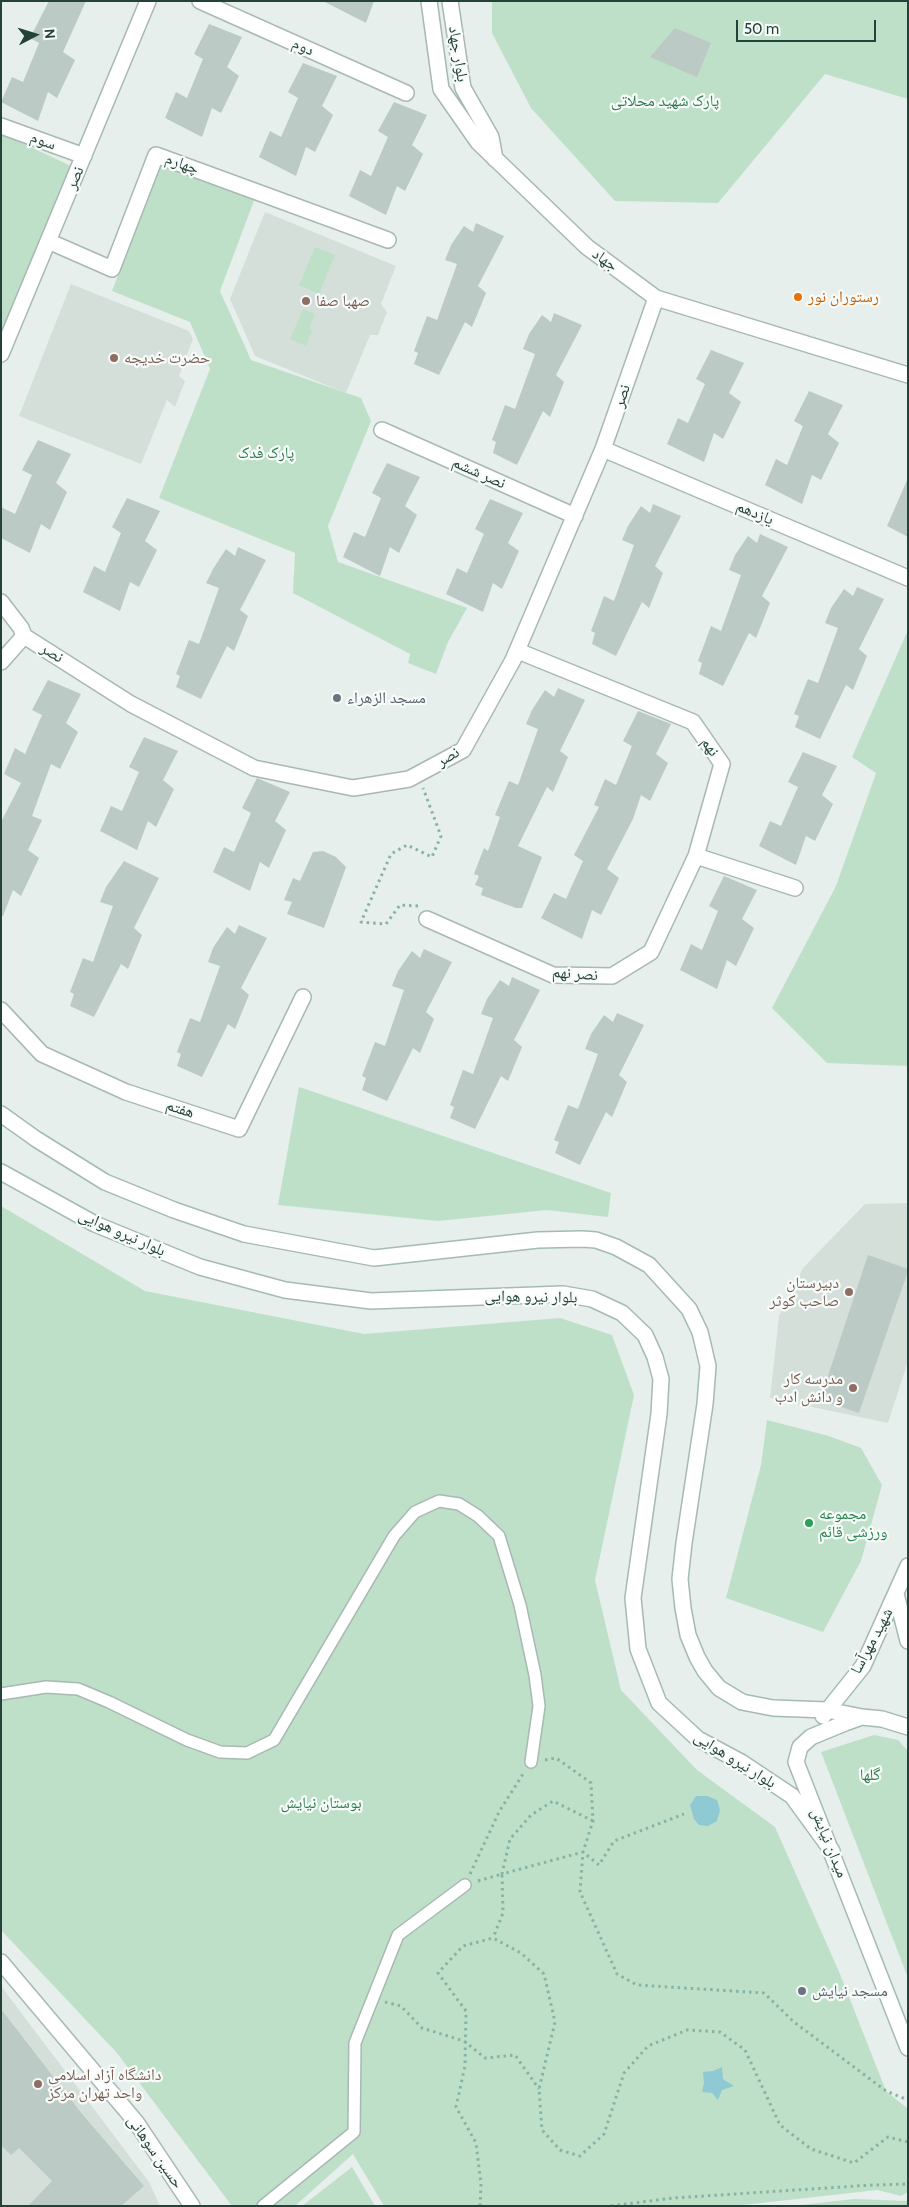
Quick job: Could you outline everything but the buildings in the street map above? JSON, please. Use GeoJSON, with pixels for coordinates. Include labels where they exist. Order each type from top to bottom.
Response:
{"type":"FeatureCollection","features":[{"type":"Feature","properties":{"kind":"street","name":"نصر"},"geometry":{"type":"LineString","coordinates":[[1,354],[148,1]]}},
{"type":"Feature","properties":{"kind":"street","name":"دوم"},"geometry":{"type":"LineString","coordinates":[[200,1],[406,93]]}},
{"type":"Feature","properties":{"kind":"street","name":"جهاد"},"geometry":{"type":"LineString","coordinates":[[429,1],[440,89],[478,142],[587,247],[656,298],[908,375]]}},
{"type":"Feature","properties":{"kind":"street","name":"بلوار جهاد"},"geometry":{"type":"LineString","coordinates":[[450,1],[463,88],[491,136],[495,159]]}},
{"type":"Feature","properties":{"kind":"street","name":"سوم"},"geometry":{"type":"LineString","coordinates":[[1,126],[84,156]]}},
{"type":"Feature","properties":{"kind":"street","name":"چهارم"},"geometry":{"type":"LineString","coordinates":[[48,241],[112,269],[156,155],[388,240]]}},
{"type":"Feature","properties":{"kind":"street","name":"نصر"},"geometry":{"type":"LineString","coordinates":[[1,602],[21,628],[24,636],[131,704],[254,768],[353,788],[409,779],[463,750],[518,650],[603,448],[656,298]]}},
{"type":"Feature","properties":{"kind":"street","name":"نصر ششم"},"geometry":{"type":"LineString","coordinates":[[382,430],[575,516]]}},
{"type":"Feature","properties":{"kind":"street","name":"یازدهم"},"geometry":{"type":"LineString","coordinates":[[603,448],[908,578]]}},
{"type":"Feature","properties":{"kind":"street"},"geometry":{"type":"LineString","coordinates":[[1,662],[24,636]]}},
{"type":"Feature","properties":{"kind":"street","name":"نهم"},"geometry":{"type":"LineString","coordinates":[[518,650],[693,722],[722,764],[696,856]]}},
{"type":"Feature","properties":{"kind":"street"},"geometry":{"type":"LineString","coordinates":[[696,856],[794,888]]}},
{"type":"Feature","properties":{"kind":"street","name":"نصر نهم"},"geometry":{"type":"LineString","coordinates":[[427,919],[554,976],[612,976],[651,952],[696,856]]}},
{"type":"Feature","properties":{"kind":"street","name":"هفتم"},"geometry":{"type":"LineString","coordinates":[[1,1010],[42,1054],[126,1092],[239,1129],[303,997]]}},
{"type":"Feature","properties":{"kind":"street"},"geometry":{"type":"LineString","coordinates":[[1,1114],[36,1139],[104,1182],[174,1210],[244,1234],[374,1258],[538,1240],[596,1240],[616,1247],[649,1265],[690,1309],[700,1332],[708,1366],[680,1579],[688,1635],[697,1657],[705,1671],[719,1688],[742,1702],[772,1708],[827,1710],[862,1718],[882,1719],[908,1727]]}},
{"type":"Feature","properties":{"kind":"street","name":"بلوار نیرو هوایی"},"geometry":{"type":"LineString","coordinates":[[1,1172],[95,1224],[200,1267],[285,1290],[372,1302],[563,1294],[592,1299],[622,1313],[645,1335],[656,1357],[661,1379],[659,1414],[633,1598],[638,1649],[659,1703],[698,1739],[741,1762],[792,1796],[832,1851]]}},
{"type":"Feature","properties":{"kind":"street","name":"شهید مهرآسا"},"geometry":{"type":"LineString","coordinates":[[811,1737],[827,1710],[863,1666],[908,1566]]}},
{"type":"Feature","properties":{"kind":"street"},"geometry":{"type":"LineString","coordinates":[[896,1594],[908,1642]]}},
{"type":"Feature","properties":{"kind":"street"},"geometry":{"type":"LineString","coordinates":[[811,1737],[862,1718]]}},
{"type":"Feature","properties":{"kind":"street","name":"میدان نیایش"},"geometry":{"type":"LineString","coordinates":[[811,1737],[800,1747],[796,1762],[908,2048]]}},
{"type":"Feature","properties":{"kind":"street","name":"حسین سوهانی"},"geometry":{"type":"LineString","coordinates":[[1,1962],[136,2122],[192,2206]]}},
{"type":"Feature","properties":{"kind":"lane"},"geometry":{"type":"LineString","coordinates":[[1,1694],[46,1687],[78,1689],[220,1752],[247,1753],[274,1740],[394,1536],[415,1512],[439,1502],[459,1504],[478,1516],[499,1536],[520,1605],[535,1675],[539,1706],[531,1762]]}},
{"type":"Feature","properties":{"kind":"lane"},"geometry":{"type":"LineString","coordinates":[[263,2206],[354,2132],[355,2043],[398,1935],[465,1885]]}},
{"type":"Feature","properties":{"kind":"path"},"geometry":{"type":"LineString","coordinates":[[418,774],[441,836],[432,857],[407,844],[391,854],[361,922],[386,924],[400,905],[418,906],[427,919]]}},
{"type":"Feature","properties":{"kind":"path"},"geometry":{"type":"LineString","coordinates":[[465,1885],[499,1812],[531,1762],[556,1758],[591,1783],[593,1821],[583,1852],[580,1892],[617,1974],[637,1985],[764,1993],[794,2022],[886,2091],[908,2100]]}},
{"type":"Feature","properties":{"kind":"path"},"geometry":{"type":"LineString","coordinates":[[493,1938],[503,1913],[502,1874],[510,1839],[531,1815],[553,1801],[593,1821]]}},
{"type":"Feature","properties":{"kind":"path"},"geometry":{"type":"LineString","coordinates":[[583,1852],[599,1865],[614,1841],[684,1814]]}},
{"type":"Feature","properties":{"kind":"path"},"geometry":{"type":"LineString","coordinates":[[465,1885],[583,1852]]}},
{"type":"Feature","properties":{"kind":"path"},"geometry":{"type":"LineString","coordinates":[[480,2206],[481,2184],[476,2142],[456,2107],[465,2066],[466,2011],[438,1973],[463,1946],[493,1938],[521,1953],[544,1974],[555,2022],[540,2089],[542,2130],[560,2150],[580,2156],[604,2134],[624,2073],[648,2046],[687,2030],[720,2032],[745,2050],[780,2125],[811,2149],[854,2163],[888,2137],[908,2142]]}},
{"type":"Feature","properties":{"kind":"path"},"geometry":{"type":"LineString","coordinates":[[373,1999],[401,2006],[422,2028],[464,2041],[485,2058],[515,2055],[540,2089]]}},
{"type":"Feature","properties":{"kind":"path"},"geometry":{"type":"LineString","coordinates":[[611,2206],[673,2198],[908,2184]]}},
{"type":"Feature","properties":{"kind":"shaded area","name":"صهبا صفا"},"geometry":{"type":"Polygon","coordinates":[[[265,212],[396,266],[381,304],[387,312],[378,335],[370,335],[346,393],[255,356],[230,299],[265,212]]]}},
{"type":"Feature","properties":{"kind":"shaded area","name":"حضرت خدیجه"},"geometry":{"type":"Polygon","coordinates":[[[71,284],[189,331],[193,339],[179,376],[185,381],[175,407],[167,400],[141,464],[19,416],[71,284]]]}},
{"type":"Feature","properties":{"kind":"shaded area","name":"دبيرستان صاحب كوثر"},"geometry":{"type":"Polygon","coordinates":[[[908,1203],[908,1361],[888,1423],[770,1398],[779,1316],[803,1268],[865,1204],[908,1203]]]}},
{"type":"Feature","properties":{"kind":"shaded area","name":"دانشگاه آزاد اسلامی واحد تهران مرکز"},"geometry":{"type":"Polygon","coordinates":[[[1,1986],[149,2182],[160,2206],[1,2206],[1,1986]]]}},
{"type":"Feature","properties":{"kind":"green space","name":"پارک شهید محلاتی"},"geometry":{"type":"Polygon","coordinates":[[[492,1],[908,1],[908,99],[825,74],[718,203],[615,201],[531,108],[492,33],[492,1]]]}},
{"type":"Feature","properties":{"kind":"green space"},"geometry":{"type":"Polygon","coordinates":[[[1,133],[73,167],[1,334],[1,133]]]}},
{"type":"Feature","properties":{"kind":"green space","name":"پارک فدک"},"geometry":{"type":"Polygon","coordinates":[[[162,162],[255,198],[220,291],[251,360],[361,398],[371,421],[328,526],[338,562],[467,608],[448,642],[436,674],[408,663],[410,654],[293,593],[295,553],[159,498],[210,369],[190,322],[112,291],[162,162]]]}},
{"type":"Feature","properties":{"kind":"green space"},"geometry":{"type":"Polygon","coordinates":[[[315,247],[335,255],[319,294],[299,285],[315,247]]]}},
{"type":"Feature","properties":{"kind":"green space"},"geometry":{"type":"Polygon","coordinates":[[[303,309],[315,314],[310,327],[312,331],[306,346],[290,339],[303,309]]]}},
{"type":"Feature","properties":{"kind":"green space"},"geometry":{"type":"Polygon","coordinates":[[[908,630],[908,1066],[827,1063],[772,1008],[836,886],[876,773],[852,757],[908,630]]]}},
{"type":"Feature","properties":{"kind":"green space"},"geometry":{"type":"Polygon","coordinates":[[[299,1087],[611,1193],[608,1217],[547,1210],[438,1221],[278,1205],[299,1087]]]}},
{"type":"Feature","properties":{"kind":"green space","name":"بوستان نیایش"},"geometry":{"type":"Polygon","coordinates":[[[1,1206],[145,1291],[364,1334],[560,1318],[612,1335],[634,1395],[595,1580],[621,1690],[697,1770],[775,1827],[840,1974],[886,2091],[908,2109],[908,2192],[901,2196],[877,2190],[734,2206],[384,2206],[353,2154],[295,2206],[232,2206],[117,2053],[1,1930],[1,1206]]]}},
{"type":"Feature","properties":{"kind":"green space","name":"مجموعه ورزشی قائم"},"geometry":{"type":"Polygon","coordinates":[[[767,1420],[829,1436],[861,1448],[882,1485],[861,1561],[823,1632],[726,1598],[761,1465],[767,1420]]]}},
{"type":"Feature","properties":{"kind":"green space","name":"گلها"},"geometry":{"type":"Polygon","coordinates":[[[874,1735],[898,1740],[908,1751],[908,1978],[821,1752],[874,1735]]]}},
{"type":"Feature","properties":{"kind":"green space"},"geometry":{"type":"Polygon","coordinates":[[[352,2167],[375,2206],[302,2206],[352,2167]]]}},
{"type":"Feature","properties":{"kind":"green space"},"geometry":{"type":"Polygon","coordinates":[[[854,2199],[908,2201],[908,2206],[792,2206],[854,2199]]]}},
{"type":"Feature","properties":{"kind":"water"},"geometry":{"type":"Polygon","coordinates":[[[696,1796],[707,1796],[717,1800],[720,1810],[717,1821],[708,1826],[699,1825],[694,1819],[690,1805],[696,1796]]]}},
{"type":"Feature","properties":{"kind":"water"},"geometry":{"type":"Polygon","coordinates":[[[722,2067],[723,2079],[734,2086],[722,2090],[718,2100],[712,2093],[702,2092],[704,2083],[703,2072],[713,2071],[722,2067]]]}},
{"type":"Feature","properties":{"kind":"place","name":"رستوران نور"},"geometry":{"type":"Point","coordinates":[798,297]}},
{"type":"Feature","properties":{"kind":"place","name":"صهبا صفا"},"geometry":{"type":"Point","coordinates":[306,301]}},
{"type":"Feature","properties":{"kind":"place","name":"حضرت خدیجه"},"geometry":{"type":"Point","coordinates":[114,358]}},
{"type":"Feature","properties":{"kind":"place","name":"مسجد الزهراء"},"geometry":{"type":"Point","coordinates":[337,698]}},
{"type":"Feature","properties":{"kind":"place","name":"دبيرستان صاحب كوثر"},"geometry":{"type":"Point","coordinates":[849,1292]}},
{"type":"Feature","properties":{"kind":"place","name":"مدرسه کار و دانش ادب"},"geometry":{"type":"Point","coordinates":[853,1388]}},
{"type":"Feature","properties":{"kind":"place","name":"مجموعه ورزشی قائم"},"geometry":{"type":"Point","coordinates":[809,1523]}},
{"type":"Feature","properties":{"kind":"place","name":"مسجد نیایش"},"geometry":{"type":"Point","coordinates":[802,1991]}},
{"type":"Feature","properties":{"kind":"place","name":"دانشگاه آزاد اسلامی واحد تهران مرکز"},"geometry":{"type":"Point","coordinates":[38,2084]}}]}
